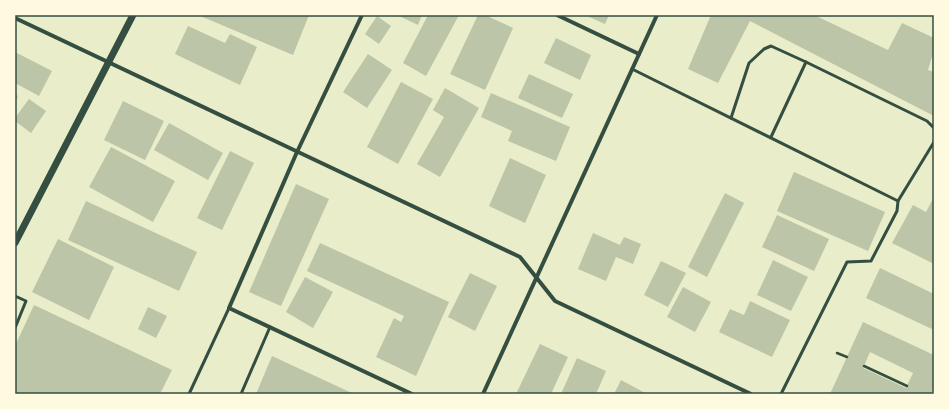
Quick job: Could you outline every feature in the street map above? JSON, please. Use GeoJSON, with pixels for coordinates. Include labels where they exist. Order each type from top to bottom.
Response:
{"type":"FeatureCollection","features":[{"type":"Feature","properties":{"kind":"street"},"geometry":{"type":"LineString","coordinates":[[15,243],[133,15]]}},
{"type":"Feature","properties":{"kind":"street"},"geometry":{"type":"LineString","coordinates":[[362,15],[297,152],[229,308],[412,394]]}},
{"type":"Feature","properties":{"kind":"street"},"geometry":{"type":"LineString","coordinates":[[557,15],[639,54]]}},
{"type":"Feature","properties":{"kind":"street"},"geometry":{"type":"LineString","coordinates":[[483,394],[657,15]]}},
{"type":"Feature","properties":{"kind":"street"},"geometry":{"type":"LineString","coordinates":[[15,18],[520,257],[535,278],[555,301],[751,394]]}},
{"type":"Feature","properties":{"kind":"lane"},"geometry":{"type":"LineString","coordinates":[[731,118],[749,63],[764,49],[771,46],[927,121],[934,128]]}},
{"type":"Feature","properties":{"kind":"lane"},"geometry":{"type":"LineString","coordinates":[[771,137],[806,62]]}},
{"type":"Feature","properties":{"kind":"lane"},"geometry":{"type":"LineString","coordinates":[[632,69],[898,201]]}},
{"type":"Feature","properties":{"kind":"lane"},"geometry":{"type":"LineString","coordinates":[[781,394],[847,262],[871,261],[897,211],[898,201],[934,142]]}},
{"type":"Feature","properties":{"kind":"lane"},"geometry":{"type":"LineString","coordinates":[[15,296],[26,301],[15,328]]}},
{"type":"Feature","properties":{"kind":"lane"},"geometry":{"type":"LineString","coordinates":[[189,394],[229,308]]}},
{"type":"Feature","properties":{"kind":"lane"},"geometry":{"type":"LineString","coordinates":[[241,394],[270,327]]}},
{"type":"Feature","properties":{"kind":"path"},"geometry":{"type":"LineString","coordinates":[[837,353],[847,357]]}},
{"type":"Feature","properties":{"kind":"path"},"geometry":{"type":"LineString","coordinates":[[864,366],[907,386]]}},
{"type":"Feature","properties":{"kind":"building"},"geometry":{"type":"Polygon","coordinates":[[[198,15],[309,15],[293,55],[198,15]]]}},
{"type":"Feature","properties":{"kind":"building"},"geometry":{"type":"Polygon","coordinates":[[[397,15],[422,15],[418,25],[397,15]]]}},
{"type":"Feature","properties":{"kind":"building"},"geometry":{"type":"Polygon","coordinates":[[[428,15],[459,15],[426,76],[403,63],[428,15]]]}},
{"type":"Feature","properties":{"kind":"building"},"geometry":{"type":"Polygon","coordinates":[[[478,15],[485,15],[513,28],[485,90],[450,74],[478,15]]]}},
{"type":"Feature","properties":{"kind":"building"},"geometry":{"type":"Polygon","coordinates":[[[585,15],[609,15],[605,24],[585,15]]]}},
{"type":"Feature","properties":{"kind":"building"},"geometry":{"type":"Polygon","coordinates":[[[711,15],[814,15],[888,50],[902,23],[934,38],[934,50],[928,70],[934,72],[934,116],[750,21],[718,83],[688,69],[711,15]]]}},
{"type":"Feature","properties":{"kind":"building"},"geometry":{"type":"Polygon","coordinates":[[[377,16],[391,26],[379,44],[365,34],[377,16]]]}},
{"type":"Feature","properties":{"kind":"building"},"geometry":{"type":"Polygon","coordinates":[[[188,26],[225,43],[230,34],[257,47],[240,85],[175,54],[188,26]]]}},
{"type":"Feature","properties":{"kind":"building"},"geometry":{"type":"Polygon","coordinates":[[[556,38],[591,55],[580,80],[544,63],[556,38]]]}},
{"type":"Feature","properties":{"kind":"building"},"geometry":{"type":"Polygon","coordinates":[[[15,52],[52,71],[39,96],[15,83],[15,52]]]}},
{"type":"Feature","properties":{"kind":"building"},"geometry":{"type":"Polygon","coordinates":[[[368,54],[392,70],[367,108],[343,92],[368,54]]]}},
{"type":"Feature","properties":{"kind":"building"},"geometry":{"type":"Polygon","coordinates":[[[529,74],[573,94],[562,118],[518,98],[529,74]]]}},
{"type":"Feature","properties":{"kind":"building"},"geometry":{"type":"Polygon","coordinates":[[[401,82],[433,99],[398,164],[367,147],[401,82]]]}},
{"type":"Feature","properties":{"kind":"building"},"geometry":{"type":"Polygon","coordinates":[[[445,88],[479,108],[440,177],[417,164],[444,117],[433,110],[445,88]]]}},
{"type":"Feature","properties":{"kind":"building"},"geometry":{"type":"Polygon","coordinates":[[[491,93],[570,127],[556,161],[508,141],[512,131],[481,117],[491,93]]]}},
{"type":"Feature","properties":{"kind":"building"},"geometry":{"type":"Polygon","coordinates":[[[15,94],[18,96],[15,103],[15,94]]]}},
{"type":"Feature","properties":{"kind":"building"},"geometry":{"type":"Polygon","coordinates":[[[29,99],[46,111],[31,133],[15,121],[15,118],[29,99]]]}},
{"type":"Feature","properties":{"kind":"building"},"geometry":{"type":"Polygon","coordinates":[[[123,101],[164,121],[145,160],[104,140],[123,101]]]}},
{"type":"Feature","properties":{"kind":"building"},"geometry":{"type":"Polygon","coordinates":[[[169,123],[223,153],[208,180],[154,150],[169,123]]]}},
{"type":"Feature","properties":{"kind":"building"},"geometry":{"type":"Polygon","coordinates":[[[111,147],[175,181],[153,222],[89,187],[111,147]]]}},
{"type":"Feature","properties":{"kind":"building"},"geometry":{"type":"Polygon","coordinates":[[[230,151],[254,163],[222,230],[197,218],[230,151]]]}},
{"type":"Feature","properties":{"kind":"building"},"geometry":{"type":"Polygon","coordinates":[[[510,158],[546,175],[525,223],[489,206],[510,158]]]}},
{"type":"Feature","properties":{"kind":"building"},"geometry":{"type":"Polygon","coordinates":[[[794,172],[885,212],[868,251],[777,211],[794,172]]]}},
{"type":"Feature","properties":{"kind":"building"},"geometry":{"type":"Polygon","coordinates":[[[296,184],[329,199],[281,306],[249,292],[296,184]]]}},
{"type":"Feature","properties":{"kind":"building"},"geometry":{"type":"Polygon","coordinates":[[[725,193],[744,203],[707,277],[688,267],[725,193]]]}},
{"type":"Feature","properties":{"kind":"building"},"geometry":{"type":"Polygon","coordinates":[[[934,197],[934,264],[892,243],[913,205],[926,212],[934,197]]]}},
{"type":"Feature","properties":{"kind":"building"},"geometry":{"type":"Polygon","coordinates":[[[86,201],[197,252],[179,291],[68,240],[86,201]]]}},
{"type":"Feature","properties":{"kind":"building"},"geometry":{"type":"Polygon","coordinates":[[[777,215],[829,239],[814,271],[762,247],[777,215]]]}},
{"type":"Feature","properties":{"kind":"building"},"geometry":{"type":"Polygon","coordinates":[[[593,233],[620,245],[624,237],[641,244],[633,264],[616,257],[606,281],[578,269],[593,233]]]}},
{"type":"Feature","properties":{"kind":"building"},"geometry":{"type":"Polygon","coordinates":[[[58,239],[114,267],[89,320],[32,292],[58,239]]]}},
{"type":"Feature","properties":{"kind":"building"},"geometry":{"type":"Polygon","coordinates":[[[320,243],[449,302],[416,376],[376,357],[394,318],[401,322],[404,316],[307,271],[320,243]]]}},
{"type":"Feature","properties":{"kind":"building"},"geometry":{"type":"Polygon","coordinates":[[[773,260],[808,277],[791,311],[757,295],[773,260]]]}},
{"type":"Feature","properties":{"kind":"building"},"geometry":{"type":"Polygon","coordinates":[[[661,261],[686,273],[668,307],[644,295],[661,261]]]}},
{"type":"Feature","properties":{"kind":"building"},"geometry":{"type":"Polygon","coordinates":[[[880,268],[934,294],[934,330],[866,298],[880,268]]]}},
{"type":"Feature","properties":{"kind":"building"},"geometry":{"type":"Polygon","coordinates":[[[470,273],[497,286],[475,331],[448,317],[470,273]]]}},
{"type":"Feature","properties":{"kind":"building"},"geometry":{"type":"Polygon","coordinates":[[[305,277],[333,292],[313,328],[286,312],[305,277]]]}},
{"type":"Feature","properties":{"kind":"building"},"geometry":{"type":"Polygon","coordinates":[[[683,287],[711,302],[695,332],[667,317],[683,287]]]}},
{"type":"Feature","properties":{"kind":"building"},"geometry":{"type":"Polygon","coordinates":[[[750,301],[790,320],[772,357],[719,332],[730,309],[744,315],[750,301]]]}},
{"type":"Feature","properties":{"kind":"building"},"geometry":{"type":"Polygon","coordinates":[[[34,305],[172,370],[160,394],[15,394],[15,346],[34,305]]]}},
{"type":"Feature","properties":{"kind":"building"},"geometry":{"type":"Polygon","coordinates":[[[148,307],[167,316],[156,338],[138,329],[148,307]]]}},
{"type":"Feature","properties":{"kind":"building"},"geometry":{"type":"Polygon","coordinates":[[[863,322],[934,355],[934,386],[931,394],[830,394],[863,322]],[[870,352],[863,368],[906,388],[913,373],[870,352]]]}},
{"type":"Feature","properties":{"kind":"building"},"geometry":{"type":"Polygon","coordinates":[[[540,344],[568,357],[551,394],[522,394],[517,392],[540,344]]]}},
{"type":"Feature","properties":{"kind":"building"},"geometry":{"type":"Polygon","coordinates":[[[272,356],[354,394],[256,394],[272,356]]]}},
{"type":"Feature","properties":{"kind":"building"},"geometry":{"type":"Polygon","coordinates":[[[577,358],[606,371],[596,394],[561,394],[577,358]]]}},
{"type":"Feature","properties":{"kind":"building"},"geometry":{"type":"Polygon","coordinates":[[[621,380],[647,394],[614,394],[621,380]]]}}]}
